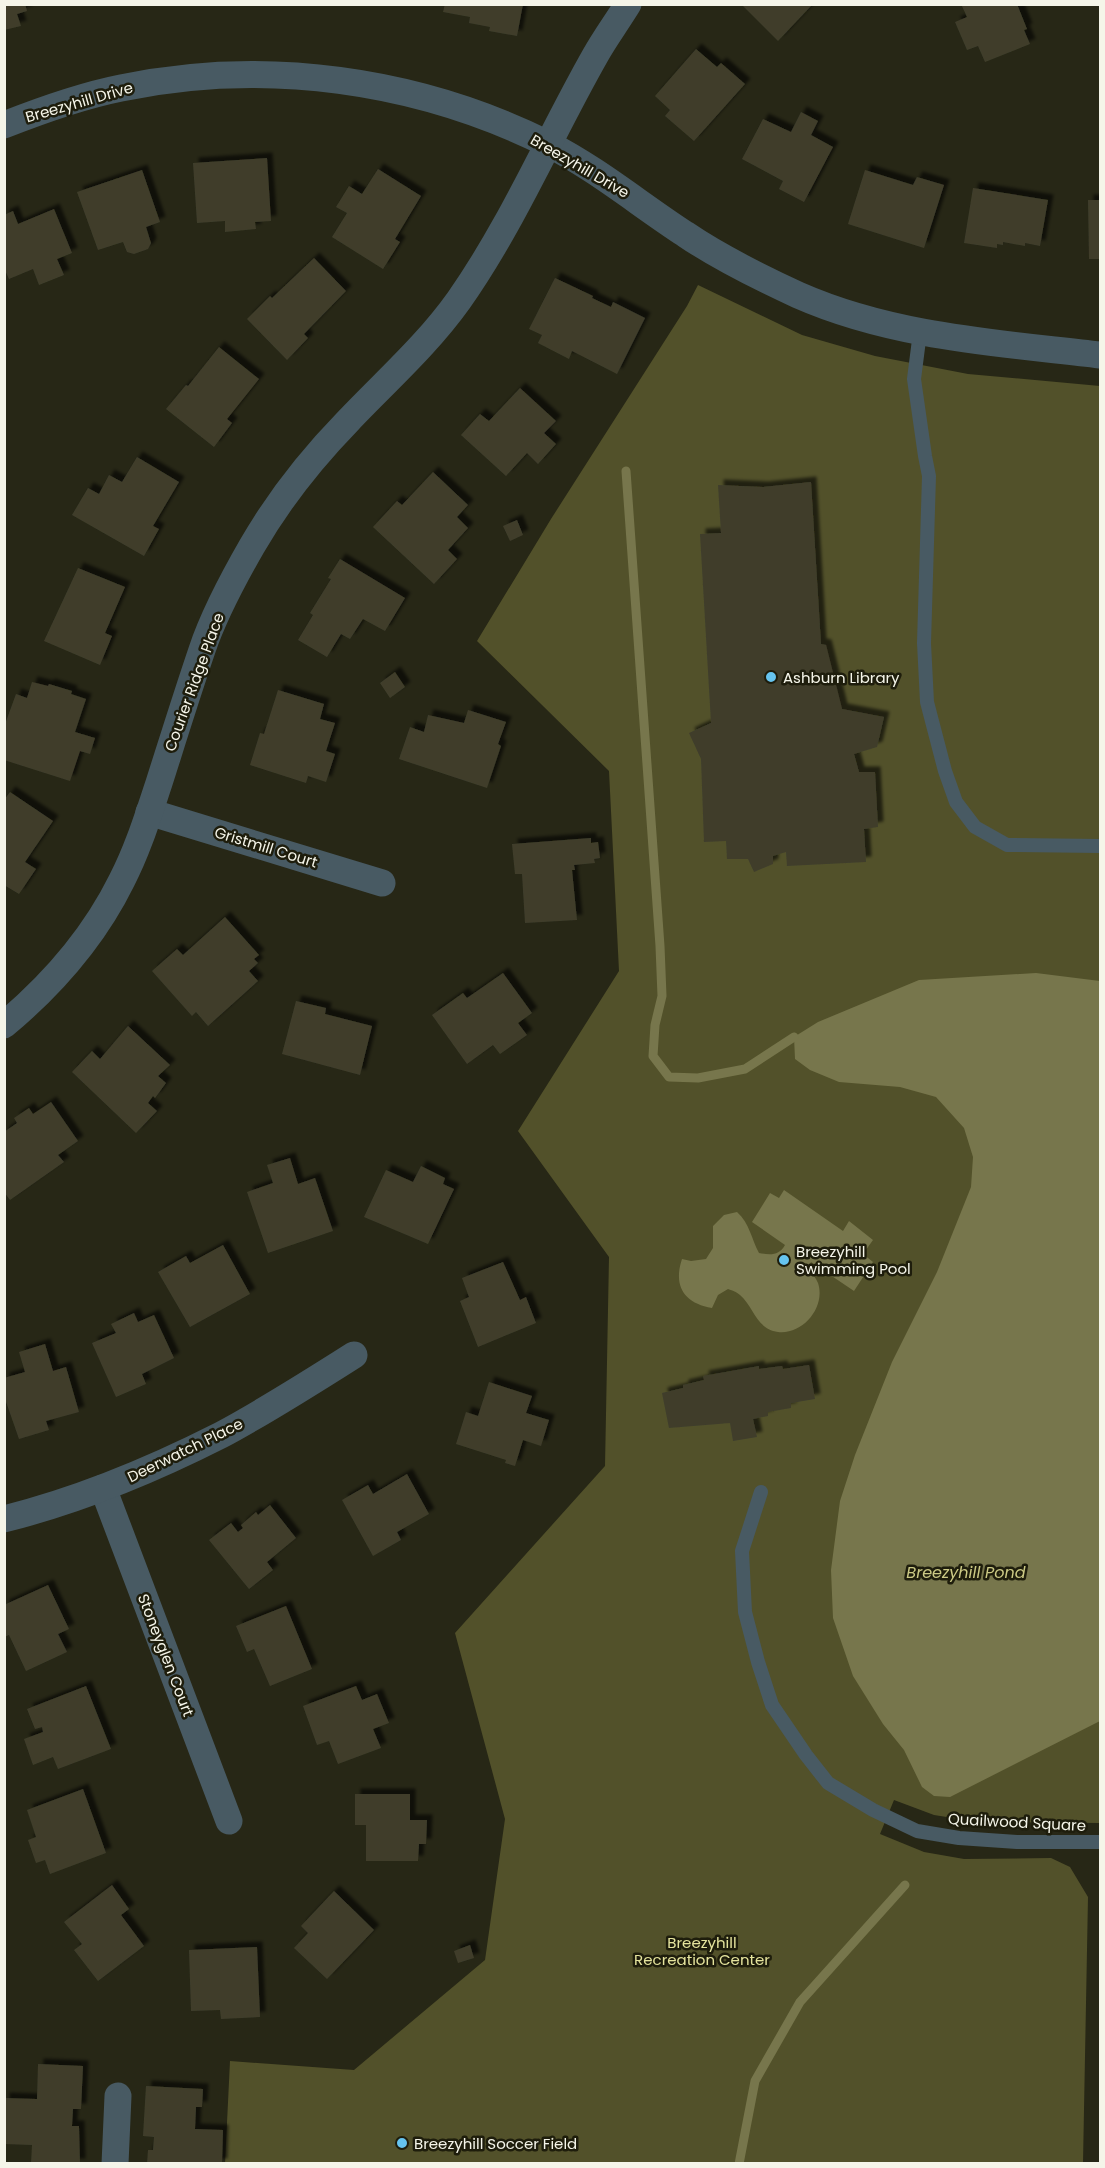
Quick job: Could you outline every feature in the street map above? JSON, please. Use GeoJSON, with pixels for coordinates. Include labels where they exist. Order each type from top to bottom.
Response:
{"type":"FeatureCollection","features":[{"type":"Feature","properties":{"kind":"street","name":"Courier Ridge Place"},"geometry":{"type":"LineString","coordinates":[[4,1025],[56,977],[85,942],[122,880],[149,812],[203,647],[225,595],[252,545],[282,499],[316,456],[412,358],[457,302],[499,240],[596,55],[628,4]]}},
{"type":"Feature","properties":{"kind":"street","name":"Breezyhill Drive"},"geometry":{"type":"LineString","coordinates":[[4,125],[48,108],[121,88],[194,77],[271,75],[342,80],[419,96],[479,114],[549,145],[605,177],[686,235],[736,265],[801,296],[869,320],[920,332],[973,341],[1101,354]]}},
{"type":"Feature","properties":{"kind":"street","name":"Gristmill Court"},"geometry":{"type":"LineString","coordinates":[[149,812],[382,883]]}},
{"type":"Feature","properties":{"kind":"street","name":"Deerwatch Place"},"geometry":{"type":"LineString","coordinates":[[4,1520],[103,1488],[164,1463],[222,1434],[354,1355]]}},
{"type":"Feature","properties":{"kind":"street","name":"Stoneyglen Court"},"geometry":{"type":"LineString","coordinates":[[103,1488],[229,1821]]}},
{"type":"Feature","properties":{"kind":"street"},"geometry":{"type":"LineString","coordinates":[[115,2163],[118,2096]]}},
{"type":"Feature","properties":{"kind":"lane"},"geometry":{"type":"LineString","coordinates":[[920,332],[914,379],[929,476],[924,652],[927,702],[945,771],[956,802],[975,827],[1007,845],[1101,846]]}},
{"type":"Feature","properties":{"kind":"lane","name":"Quailwood Square"},"geometry":{"type":"LineString","coordinates":[[761,1492],[742,1551],[745,1612],[772,1705],[828,1783],[873,1810],[917,1831],[959,1838],[1017,1842],[1101,1842]]}},
{"type":"Feature","properties":{"kind":"green space","name":"Breezyhill Recreation Center"},"geometry":{"type":"Polygon","coordinates":[[[698,285],[802,335],[875,356],[968,374],[1100,386],[1100,1823],[978,1822],[934,1815],[894,1800],[880,1834],[924,1852],[964,1859],[1051,1858],[1070,1867],[1088,1897],[1083,2163],[225,2164],[230,2061],[354,2070],[485,1960],[505,1819],[455,1633],[605,1466],[609,1257],[518,1131],[619,971],[609,771],[477,641],[698,285]]]}},
{"type":"Feature","properties":{"kind":"water","name":"Breezyhill Pond"},"geometry":{"type":"Polygon","coordinates":[[[1036,973],[1100,981],[1100,1721],[950,1797],[934,1796],[922,1787],[904,1750],[883,1724],[853,1676],[833,1618],[831,1570],[840,1501],[855,1455],[892,1362],[937,1272],[971,1187],[973,1157],[964,1128],[936,1097],[900,1087],[839,1082],[810,1070],[795,1059],[794,1037],[818,1022],[919,980],[1036,973]]]}},
{"type":"Feature","properties":{"kind":"water","name":"Breezyhill Swimming Pool"},"geometry":{"type":"Polygon","coordinates":[[[784,1190],[843,1231],[849,1221],[873,1240],[863,1254],[873,1262],[854,1291],[811,1262],[808,1268],[818,1283],[819,1301],[804,1324],[787,1332],[778,1332],[765,1327],[745,1300],[729,1289],[718,1295],[712,1308],[702,1306],[688,1297],[680,1285],[682,1259],[691,1261],[706,1259],[713,1248],[713,1226],[724,1215],[737,1212],[748,1226],[759,1253],[774,1254],[783,1249],[785,1245],[752,1222],[770,1193],[779,1198],[784,1190]]]}},
{"type":"Feature","properties":{"kind":"building"},"geometry":{"type":"Polygon","coordinates":[[[4,4],[25,4],[27,11],[17,14],[21,26],[4,30],[4,4]]]}},
{"type":"Feature","properties":{"kind":"building"},"geometry":{"type":"Polygon","coordinates":[[[445,4],[523,4],[517,36],[489,31],[490,27],[469,23],[470,17],[443,12],[445,4]]]}},
{"type":"Feature","properties":{"kind":"building"},"geometry":{"type":"Polygon","coordinates":[[[741,4],[810,4],[811,6],[778,41],[741,4]]]}},
{"type":"Feature","properties":{"kind":"building"},"geometry":{"type":"Polygon","coordinates":[[[961,4],[1017,4],[1030,44],[985,62],[978,46],[967,50],[955,22],[967,17],[961,4]]]}},
{"type":"Feature","properties":{"kind":"building"},"geometry":{"type":"Polygon","coordinates":[[[696,49],[717,67],[721,63],[745,84],[694,141],[665,116],[670,110],[655,96],[696,49]]]}},
{"type":"Feature","properties":{"kind":"building"},"geometry":{"type":"Polygon","coordinates":[[[801,112],[818,121],[811,135],[833,147],[804,202],[779,189],[783,181],[742,159],[763,119],[791,132],[801,112]]]}},
{"type":"Feature","properties":{"kind":"building"},"geometry":{"type":"Polygon","coordinates":[[[267,158],[271,221],[255,222],[256,229],[225,232],[225,221],[197,223],[193,163],[267,158]]]}},
{"type":"Feature","properties":{"kind":"building"},"geometry":{"type":"Polygon","coordinates":[[[378,169],[421,196],[395,239],[400,242],[383,269],[332,237],[347,213],[336,207],[349,186],[362,194],[378,169]]]}},
{"type":"Feature","properties":{"kind":"building"},"geometry":{"type":"Polygon","coordinates":[[[142,170],[160,222],[146,227],[151,243],[148,249],[134,254],[127,252],[123,242],[98,250],[77,192],[142,170]]]}},
{"type":"Feature","properties":{"kind":"building"},"geometry":{"type":"Polygon","coordinates":[[[865,170],[913,185],[917,177],[944,185],[924,248],[848,224],[865,170]]]}},
{"type":"Feature","properties":{"kind":"building"},"geometry":{"type":"Polygon","coordinates":[[[973,188],[1048,200],[1040,246],[1003,242],[1003,245],[997,244],[997,248],[964,243],[973,188]]]}},
{"type":"Feature","properties":{"kind":"building"},"geometry":{"type":"Polygon","coordinates":[[[1088,200],[1100,200],[1100,259],[1089,259],[1088,200]]]}},
{"type":"Feature","properties":{"kind":"building"},"geometry":{"type":"Polygon","coordinates":[[[54,209],[72,253],[57,259],[64,275],[39,285],[33,269],[9,279],[4,268],[4,215],[13,211],[18,224],[54,209]]]}},
{"type":"Feature","properties":{"kind":"building"},"geometry":{"type":"Polygon","coordinates":[[[314,258],[346,291],[304,334],[308,338],[287,360],[247,319],[314,258]]]}},
{"type":"Feature","properties":{"kind":"building"},"geometry":{"type":"Polygon","coordinates":[[[555,278],[611,307],[613,302],[645,318],[617,374],[572,351],[569,359],[538,343],[542,335],[529,329],[555,278]]]}},
{"type":"Feature","properties":{"kind":"building"},"geometry":{"type":"Polygon","coordinates":[[[219,347],[259,379],[227,419],[232,423],[214,447],[166,409],[219,347]]]}},
{"type":"Feature","properties":{"kind":"building"},"geometry":{"type":"Polygon","coordinates":[[[520,388],[556,421],[544,433],[556,444],[538,464],[527,453],[506,476],[461,435],[480,414],[489,421],[520,388]]]}},
{"type":"Feature","properties":{"kind":"building"},"geometry":{"type":"Polygon","coordinates":[[[137,457],[179,482],[153,526],[159,529],[144,556],[72,515],[88,488],[99,494],[109,475],[122,482],[137,457]]]}},
{"type":"Feature","properties":{"kind":"building"},"geometry":{"type":"Polygon","coordinates":[[[433,472],[468,505],[457,517],[468,528],[448,550],[457,559],[434,584],[373,527],[397,501],[402,505],[433,472]]]}},
{"type":"Feature","properties":{"kind":"building","name":"Ashburn Library"},"geometry":{"type":"Polygon","coordinates":[[[811,482],[821,644],[826,645],[842,709],[884,717],[877,747],[854,754],[859,772],[875,772],[878,827],[864,829],[866,862],[787,866],[786,852],[773,856],[773,864],[754,872],[748,859],[727,859],[726,841],[704,842],[701,759],[689,733],[711,723],[700,534],[721,533],[718,485],[763,487],[811,482]]]}},
{"type":"Feature","properties":{"kind":"building"},"geometry":{"type":"Polygon","coordinates":[[[517,520],[523,535],[510,541],[503,526],[517,520]]]}},
{"type":"Feature","properties":{"kind":"building"},"geometry":{"type":"Polygon","coordinates":[[[340,559],[405,598],[385,631],[363,619],[350,639],[341,634],[327,657],[298,640],[313,615],[310,613],[331,579],[328,578],[340,559]]]}},
{"type":"Feature","properties":{"kind":"building"},"geometry":{"type":"Polygon","coordinates":[[[78,568],[125,587],[105,633],[112,636],[100,665],[44,641],[78,568]]]}},
{"type":"Feature","properties":{"kind":"building"},"geometry":{"type":"Polygon","coordinates":[[[395,672],[405,687],[390,698],[380,683],[395,672]]]}},
{"type":"Feature","properties":{"kind":"building"},"geometry":{"type":"Polygon","coordinates":[[[32,682],[72,691],[71,694],[86,699],[75,732],[95,738],[90,754],[80,751],[70,781],[4,760],[4,727],[16,694],[27,698],[32,682]]]}},
{"type":"Feature","properties":{"kind":"building"},"geometry":{"type":"Polygon","coordinates":[[[278,690],[324,704],[320,719],[335,723],[326,751],[335,754],[326,782],[308,776],[306,783],[250,765],[260,733],[264,734],[278,690]]]}},
{"type":"Feature","properties":{"kind":"building"},"geometry":{"type":"Polygon","coordinates":[[[468,710],[506,722],[498,744],[501,746],[487,788],[399,759],[410,727],[424,732],[428,715],[464,723],[468,710]]]}},
{"type":"Feature","properties":{"kind":"building"},"geometry":{"type":"Polygon","coordinates":[[[10,792],[53,821],[25,862],[36,869],[19,894],[4,885],[4,800],[10,792]]]}},
{"type":"Feature","properties":{"kind":"building"},"geometry":{"type":"Polygon","coordinates":[[[591,838],[591,843],[598,842],[600,858],[594,859],[595,863],[574,865],[575,870],[572,870],[577,920],[525,923],[522,874],[515,874],[512,844],[591,838]]]}},
{"type":"Feature","properties":{"kind":"building"},"geometry":{"type":"Polygon","coordinates":[[[225,917],[259,955],[254,959],[258,963],[249,971],[258,981],[208,1026],[196,1012],[192,1016],[152,971],[177,949],[183,955],[225,917]]]}},
{"type":"Feature","properties":{"kind":"building"},"geometry":{"type":"Polygon","coordinates":[[[503,973],[532,1013],[518,1023],[527,1035],[500,1054],[493,1045],[467,1064],[432,1015],[463,993],[467,998],[503,973]]]}},
{"type":"Feature","properties":{"kind":"building"},"geometry":{"type":"Polygon","coordinates":[[[296,1001],[326,1008],[325,1014],[372,1026],[360,1075],[282,1054],[296,1001]]]}},
{"type":"Feature","properties":{"kind":"building"},"geometry":{"type":"Polygon","coordinates":[[[128,1026],[170,1065],[158,1076],[166,1083],[155,1098],[153,1096],[148,1103],[157,1111],[136,1133],[72,1072],[92,1051],[100,1059],[128,1026]]]}},
{"type":"Feature","properties":{"kind":"building"},"geometry":{"type":"Polygon","coordinates":[[[51,1102],[78,1141],[58,1155],[64,1162],[10,1200],[4,1192],[4,1132],[17,1123],[14,1118],[29,1108],[33,1114],[51,1102]]]}},
{"type":"Feature","properties":{"kind":"building"},"geometry":{"type":"Polygon","coordinates":[[[290,1158],[298,1184],[315,1178],[333,1231],[268,1253],[247,1192],[273,1183],[267,1165],[290,1158]]]}},
{"type":"Feature","properties":{"kind":"building"},"geometry":{"type":"Polygon","coordinates":[[[421,1166],[445,1178],[443,1184],[454,1189],[428,1244],[364,1217],[386,1170],[413,1182],[421,1166]]]}},
{"type":"Feature","properties":{"kind":"building"},"geometry":{"type":"Polygon","coordinates":[[[223,1245],[250,1294],[190,1327],[158,1272],[186,1256],[190,1263],[223,1245]]]}},
{"type":"Feature","properties":{"kind":"building"},"geometry":{"type":"Polygon","coordinates":[[[503,1262],[520,1300],[526,1297],[536,1323],[478,1347],[460,1301],[469,1297],[462,1278],[503,1262]]]}},
{"type":"Feature","properties":{"kind":"building"},"geometry":{"type":"Polygon","coordinates":[[[134,1313],[138,1322],[154,1315],[174,1358],[142,1374],[146,1384],[116,1397],[92,1343],[116,1333],[111,1324],[134,1313]]]}},
{"type":"Feature","properties":{"kind":"building"},"geometry":{"type":"Polygon","coordinates":[[[45,1344],[53,1371],[66,1367],[79,1412],[46,1421],[49,1430],[19,1439],[4,1396],[4,1378],[25,1372],[19,1352],[45,1344]]]}},
{"type":"Feature","properties":{"kind":"building"},"geometry":{"type":"Polygon","coordinates":[[[809,1365],[815,1399],[791,1403],[791,1408],[768,1412],[768,1416],[753,1419],[757,1437],[733,1441],[730,1423],[669,1428],[662,1393],[704,1380],[703,1376],[759,1366],[759,1369],[782,1366],[783,1369],[809,1365]]]}},
{"type":"Feature","properties":{"kind":"building"},"geometry":{"type":"Polygon","coordinates":[[[489,1382],[532,1396],[526,1413],[549,1420],[541,1446],[523,1440],[515,1466],[505,1463],[506,1460],[456,1444],[466,1412],[478,1416],[489,1382]]]}},
{"type":"Feature","properties":{"kind":"building"},"geometry":{"type":"Polygon","coordinates":[[[407,1474],[429,1514],[397,1532],[401,1540],[373,1556],[342,1500],[368,1485],[373,1494],[407,1474]]]}},
{"type":"Feature","properties":{"kind":"building"},"geometry":{"type":"Polygon","coordinates":[[[270,1505],[296,1538],[267,1562],[273,1570],[249,1589],[209,1540],[231,1523],[238,1532],[243,1528],[241,1525],[256,1512],[258,1515],[270,1505]]]}},
{"type":"Feature","properties":{"kind":"building"},"geometry":{"type":"Polygon","coordinates":[[[48,1585],[69,1629],[58,1634],[67,1652],[26,1671],[9,1635],[4,1637],[4,1605],[48,1585]]]}},
{"type":"Feature","properties":{"kind":"building"},"geometry":{"type":"Polygon","coordinates":[[[286,1606],[312,1669],[270,1686],[254,1649],[247,1652],[236,1626],[286,1606]]]}},
{"type":"Feature","properties":{"kind":"building"},"geometry":{"type":"Polygon","coordinates":[[[86,1686],[111,1749],[58,1769],[53,1757],[33,1765],[24,1739],[43,1732],[42,1727],[35,1729],[27,1709],[86,1686]]]}},
{"type":"Feature","properties":{"kind":"building"},"geometry":{"type":"Polygon","coordinates":[[[356,1686],[362,1700],[377,1694],[389,1723],[373,1729],[381,1748],[338,1764],[329,1741],[317,1745],[303,1706],[356,1686]]]}},
{"type":"Feature","properties":{"kind":"building"},"geometry":{"type":"Polygon","coordinates":[[[83,1789],[106,1853],[50,1874],[45,1860],[36,1863],[28,1840],[36,1837],[27,1810],[83,1789]]]}},
{"type":"Feature","properties":{"kind":"building"},"geometry":{"type":"Polygon","coordinates":[[[355,1794],[410,1794],[410,1820],[427,1820],[426,1844],[419,1844],[418,1861],[366,1861],[366,1825],[355,1825],[355,1794]]]}},
{"type":"Feature","properties":{"kind":"building"},"geometry":{"type":"Polygon","coordinates":[[[112,1885],[129,1909],[121,1915],[144,1946],[98,1981],[74,1950],[82,1944],[64,1922],[112,1885]]]}},
{"type":"Feature","properties":{"kind":"building"},"geometry":{"type":"Polygon","coordinates":[[[334,1891],[374,1930],[327,1979],[294,1948],[308,1933],[301,1926],[334,1891]]]}},
{"type":"Feature","properties":{"kind":"building"},"geometry":{"type":"Polygon","coordinates":[[[470,1945],[474,1958],[458,1963],[454,1951],[470,1945]]]}},
{"type":"Feature","properties":{"kind":"building"},"geometry":{"type":"Polygon","coordinates":[[[257,1947],[260,2017],[221,2019],[220,2010],[191,2011],[189,1950],[257,1947]]]}},
{"type":"Feature","properties":{"kind":"building"},"geometry":{"type":"Polygon","coordinates":[[[38,2064],[83,2066],[81,2109],[73,2109],[72,2126],[79,2126],[80,2164],[31,2164],[32,2145],[4,2144],[4,2098],[37,2099],[38,2064]]]}},
{"type":"Feature","properties":{"kind":"building"},"geometry":{"type":"Polygon","coordinates":[[[146,2086],[203,2089],[202,2107],[196,2107],[195,2129],[223,2130],[222,2164],[147,2164],[148,2150],[153,2150],[154,2137],[143,2136],[146,2086]]]}},
{"type":"Feature","properties":{"kind":"waterway"},"geometry":{"type":"LineString","coordinates":[[626,471],[660,946],[662,996],[655,1025],[653,1056],[669,1077],[698,1078],[745,1069],[794,1037]]}},
{"type":"Feature","properties":{"kind":"waterway"},"geometry":{"type":"LineString","coordinates":[[739,2164],[755,2081],[800,2002],[905,1885]]}},
{"type":"Feature","properties":{"kind":"place","name":"Ashburn Library"},"geometry":{"type":"Point","coordinates":[771,677]}},
{"type":"Feature","properties":{"kind":"place","name":"Breezyhill Swimming Pool"},"geometry":{"type":"Point","coordinates":[784,1260]}},
{"type":"Feature","properties":{"kind":"place","name":"Breezyhill Soccer Field"},"geometry":{"type":"Point","coordinates":[402,2143]}}]}
